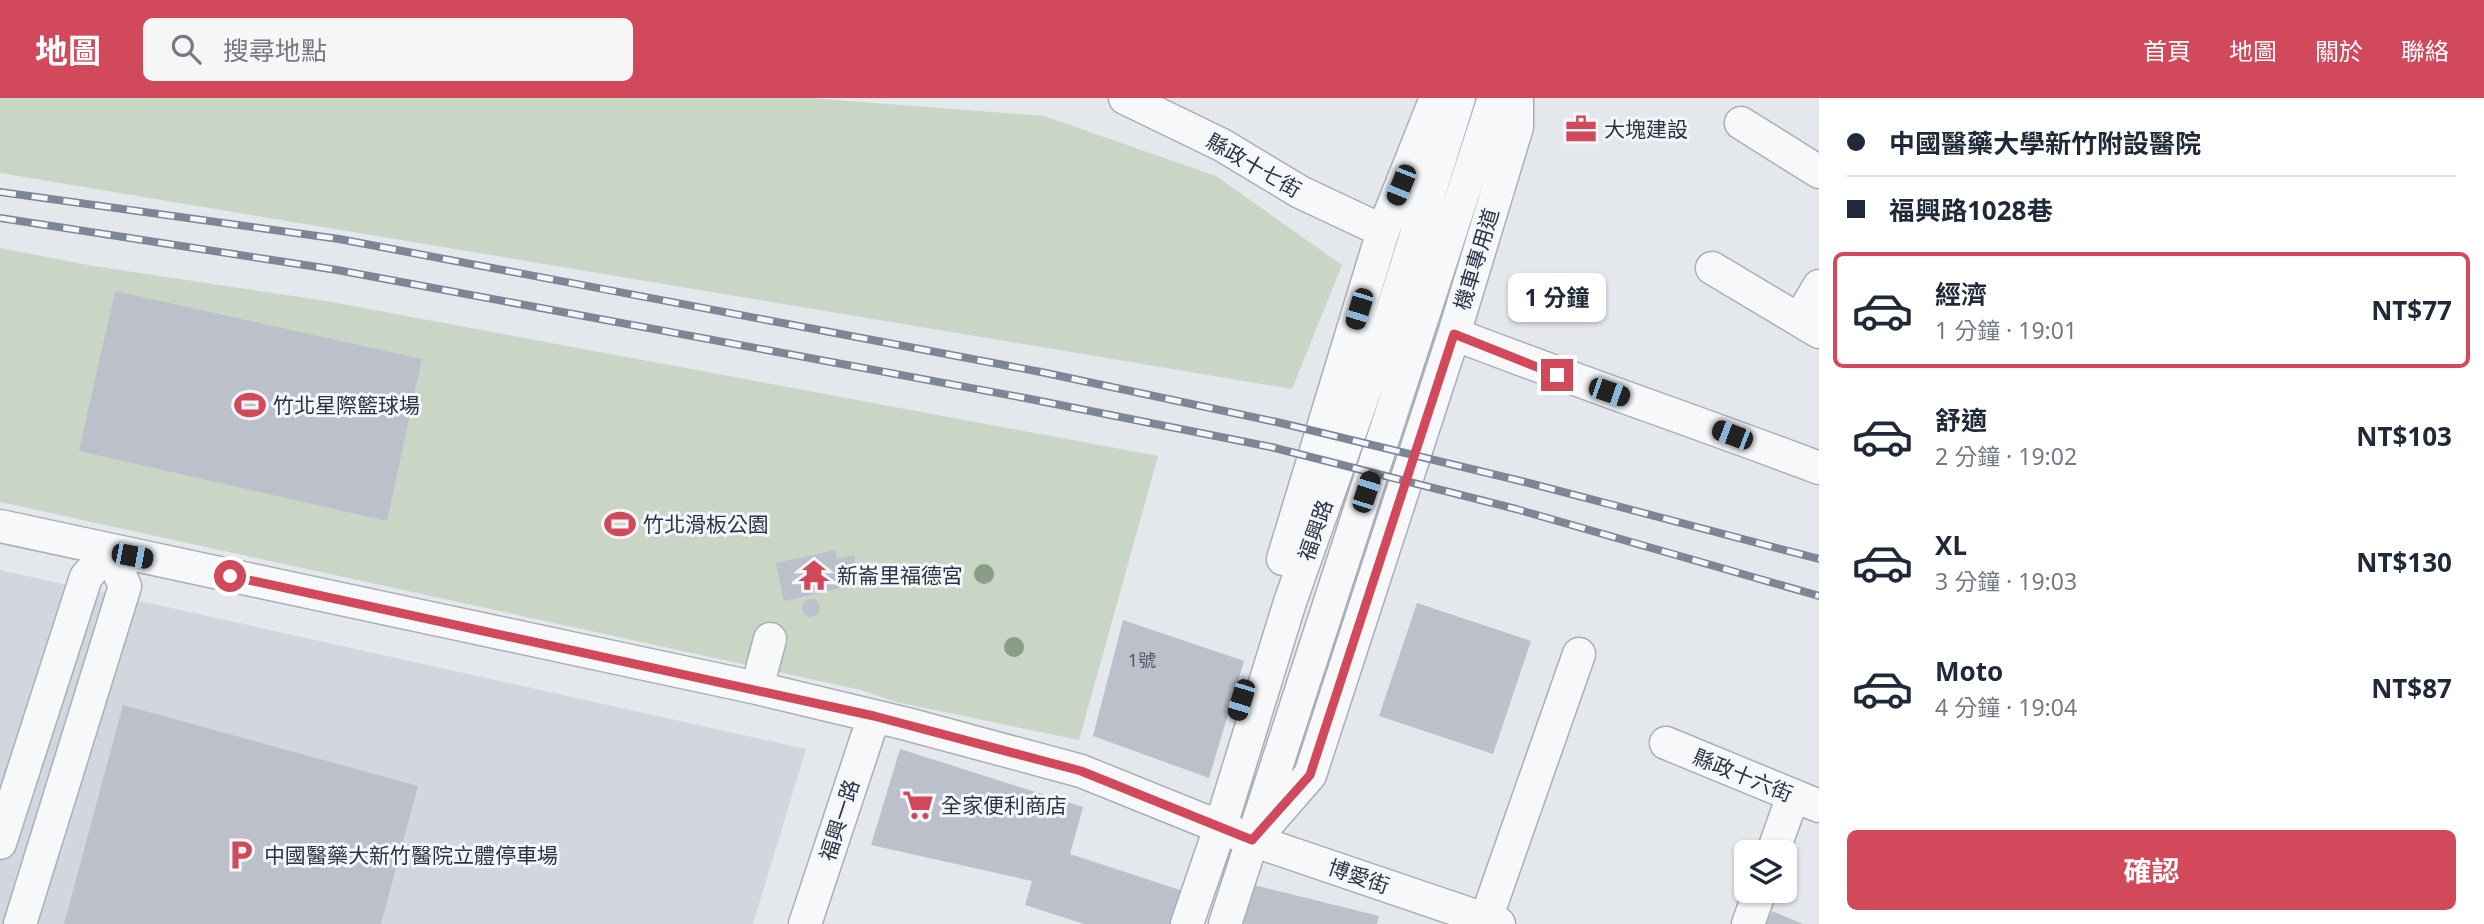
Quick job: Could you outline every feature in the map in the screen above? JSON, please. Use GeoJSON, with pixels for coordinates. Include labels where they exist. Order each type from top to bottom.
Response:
{"type":"FeatureCollection","features":[{"type":"Feature","properties":{"kind":"street","name":"縣政十七街"},"geometry":{"type":"LineString","coordinates":[[1125,98],[1222,145],[1300,192],[1383,231]]}},
{"type":"Feature","properties":{"kind":"street"},"geometry":{"type":"LineString","coordinates":[[1221,825],[1225,752],[1383,231],[1436,98]]}},
{"type":"Feature","properties":{"kind":"street","name":"福興路"},"geometry":{"type":"LineString","coordinates":[[1187,924],[1221,825],[1290,602],[1387,328],[1459,98]]}},
{"type":"Feature","properties":{"kind":"street","name":"福興路"},"geometry":{"type":"LineString","coordinates":[[1225,924],[1494,98]]}},
{"type":"Feature","properties":{"kind":"street","name":"機車專用道"},"geometry":{"type":"LineString","coordinates":[[1252,840],[1310,775],[1454,334],[1517,127],[1517,98]]}},
{"type":"Feature","properties":{"kind":"street"},"geometry":{"type":"LineString","coordinates":[[1741,123],[1819,172]]}},
{"type":"Feature","properties":{"kind":"street"},"geometry":{"type":"LineString","coordinates":[[1712,268],[1809,326],[1819,286]]}},
{"type":"Feature","properties":{"kind":"street"},"geometry":{"type":"LineString","coordinates":[[1454,334],[1532,366],[1711,427],[1819,468]]}},
{"type":"Feature","properties":{"kind":"street","name":"博愛街"},"geometry":{"type":"LineString","coordinates":[[0,526],[757,688],[874,716],[1081,771],[1221,825],[1252,840],[1493,921]]}},
{"type":"Feature","properties":{"kind":"street"},"geometry":{"type":"LineString","coordinates":[[0,843],[86,577],[109,551],[125,586],[20,924]]}},
{"type":"Feature","properties":{"kind":"street"},"geometry":{"type":"LineString","coordinates":[[757,688],[770,639]]}},
{"type":"Feature","properties":{"kind":"street"},"geometry":{"type":"LineString","coordinates":[[1493,921],[1579,654]]}},
{"type":"Feature","properties":{"kind":"street","name":"福興一路"},"geometry":{"type":"LineString","coordinates":[[805,924],[874,716]]}},
{"type":"Feature","properties":{"kind":"street","name":"縣政十六街"},"geometry":{"type":"LineString","coordinates":[[1666,743],[1806,801]]}},
{"type":"Feature","properties":{"kind":"street"},"geometry":{"type":"LineString","coordinates":[[1781,840],[1806,801]]}},
{"type":"Feature","properties":{"kind":"street"},"geometry":{"type":"LineString","coordinates":[[1748,924],[1756,903]]}},
{"type":"Feature","properties":{"kind":"street"},"geometry":{"type":"LineString","coordinates":[[0,922],[7,924]]}},
{"type":"Feature","properties":{"kind":"shaded area"},"geometry":{"type":"Polygon","coordinates":[[[0,570],[806,749],[753,924],[0,924],[0,570]]]}},
{"type":"Feature","properties":{"kind":"green space"},"geometry":{"type":"Polygon","coordinates":[[[0,98],[810,98],[1044,116],[1216,176],[1342,265],[1292,389],[0,173],[0,98]]]}},
{"type":"Feature","properties":{"kind":"green space"},"geometry":{"type":"Polygon","coordinates":[[[0,248],[93,266],[326,301],[1158,456],[1079,740],[896,702],[861,690],[0,502],[0,248]]]}},
{"type":"Feature","properties":{"kind":"building","name":"竹北星際籃球場"},"geometry":{"type":"Polygon","coordinates":[[[115,291],[422,359],[387,521],[79,451],[115,291]]]}},
{"type":"Feature","properties":{"kind":"building","name":"新崙里福德宮"},"geometry":{"type":"Polygon","coordinates":[[[835,550],[837,559],[854,555],[857,573],[841,577],[841,588],[784,601],[776,563],[835,550]]]}},
{"type":"Feature","properties":{"kind":"building"},"geometry":{"type":"Polygon","coordinates":[[[811,599],[817,602],[820,608],[817,614],[811,617],[805,614],[802,608],[805,602],[811,599]]]}},
{"type":"Feature","properties":{"kind":"building"},"geometry":{"type":"Polygon","coordinates":[[[1417,603],[1531,641],[1493,754],[1379,716],[1417,603]]]}},
{"type":"Feature","properties":{"kind":"building"},"geometry":{"type":"Polygon","coordinates":[[[1123,620],[1244,661],[1209,778],[1093,736],[1123,620]]]}},
{"type":"Feature","properties":{"kind":"building","name":"中國醫藥大新竹醫院立體停車場"},"geometry":{"type":"Polygon","coordinates":[[[123,705],[418,786],[381,924],[64,924],[123,705]]]}},
{"type":"Feature","properties":{"kind":"building"},"geometry":{"type":"Polygon","coordinates":[[[900,749],[1083,807],[1070,854],[1189,893],[1183,924],[1084,924],[1025,905],[1032,881],[871,845],[900,749]]]}},
{"type":"Feature","properties":{"kind":"building"},"geometry":{"type":"Polygon","coordinates":[[[1254,885],[1379,916],[1377,924],[1243,924],[1254,885]]]}},
{"type":"Feature","properties":{"kind":"building"},"geometry":{"type":"Polygon","coordinates":[[[1772,911],[1803,924],[1766,924],[1772,911]]]}},
{"type":"Feature","properties":{"kind":"railway"},"geometry":{"type":"LineString","coordinates":[[0,192],[339,239],[1041,372],[1281,423],[1525,482],[1819,559]]}},
{"type":"Feature","properties":{"kind":"railway"},"geometry":{"type":"LineString","coordinates":[[0,218],[337,270],[1030,399],[1271,447],[1516,509],[1819,596]]}},
{"type":"Feature","properties":{"kind":"place","name":"大塊建設"},"geometry":{"type":"Point","coordinates":[1581,129]}},
{"type":"Feature","properties":{"kind":"place","name":"竹北星際籃球場"},"geometry":{"type":"Point","coordinates":[250,405]}},
{"type":"Feature","properties":{"kind":"place","name":"竹北滑板公園"},"geometry":{"type":"Point","coordinates":[620,524]}},
{"type":"Feature","properties":{"kind":"place","name":"新崙里福德宮"},"geometry":{"type":"Point","coordinates":[814,575]}},
{"type":"Feature","properties":{"kind":"place","name":"全家便利商店"},"geometry":{"type":"Point","coordinates":[918,805]}},
{"type":"Feature","properties":{"kind":"place","name":"中國醫藥大新竹醫院立體停車場"},"geometry":{"type":"Point","coordinates":[241,855]}},
{"type":"Feature","properties":{"kind":"route"},"geometry":{"type":"LineString","coordinates":[[230,576],[757,688],[874,716],[1081,771],[1221,825],[1252,840],[1310,775],[1454,334],[1557,375]]}}]}
